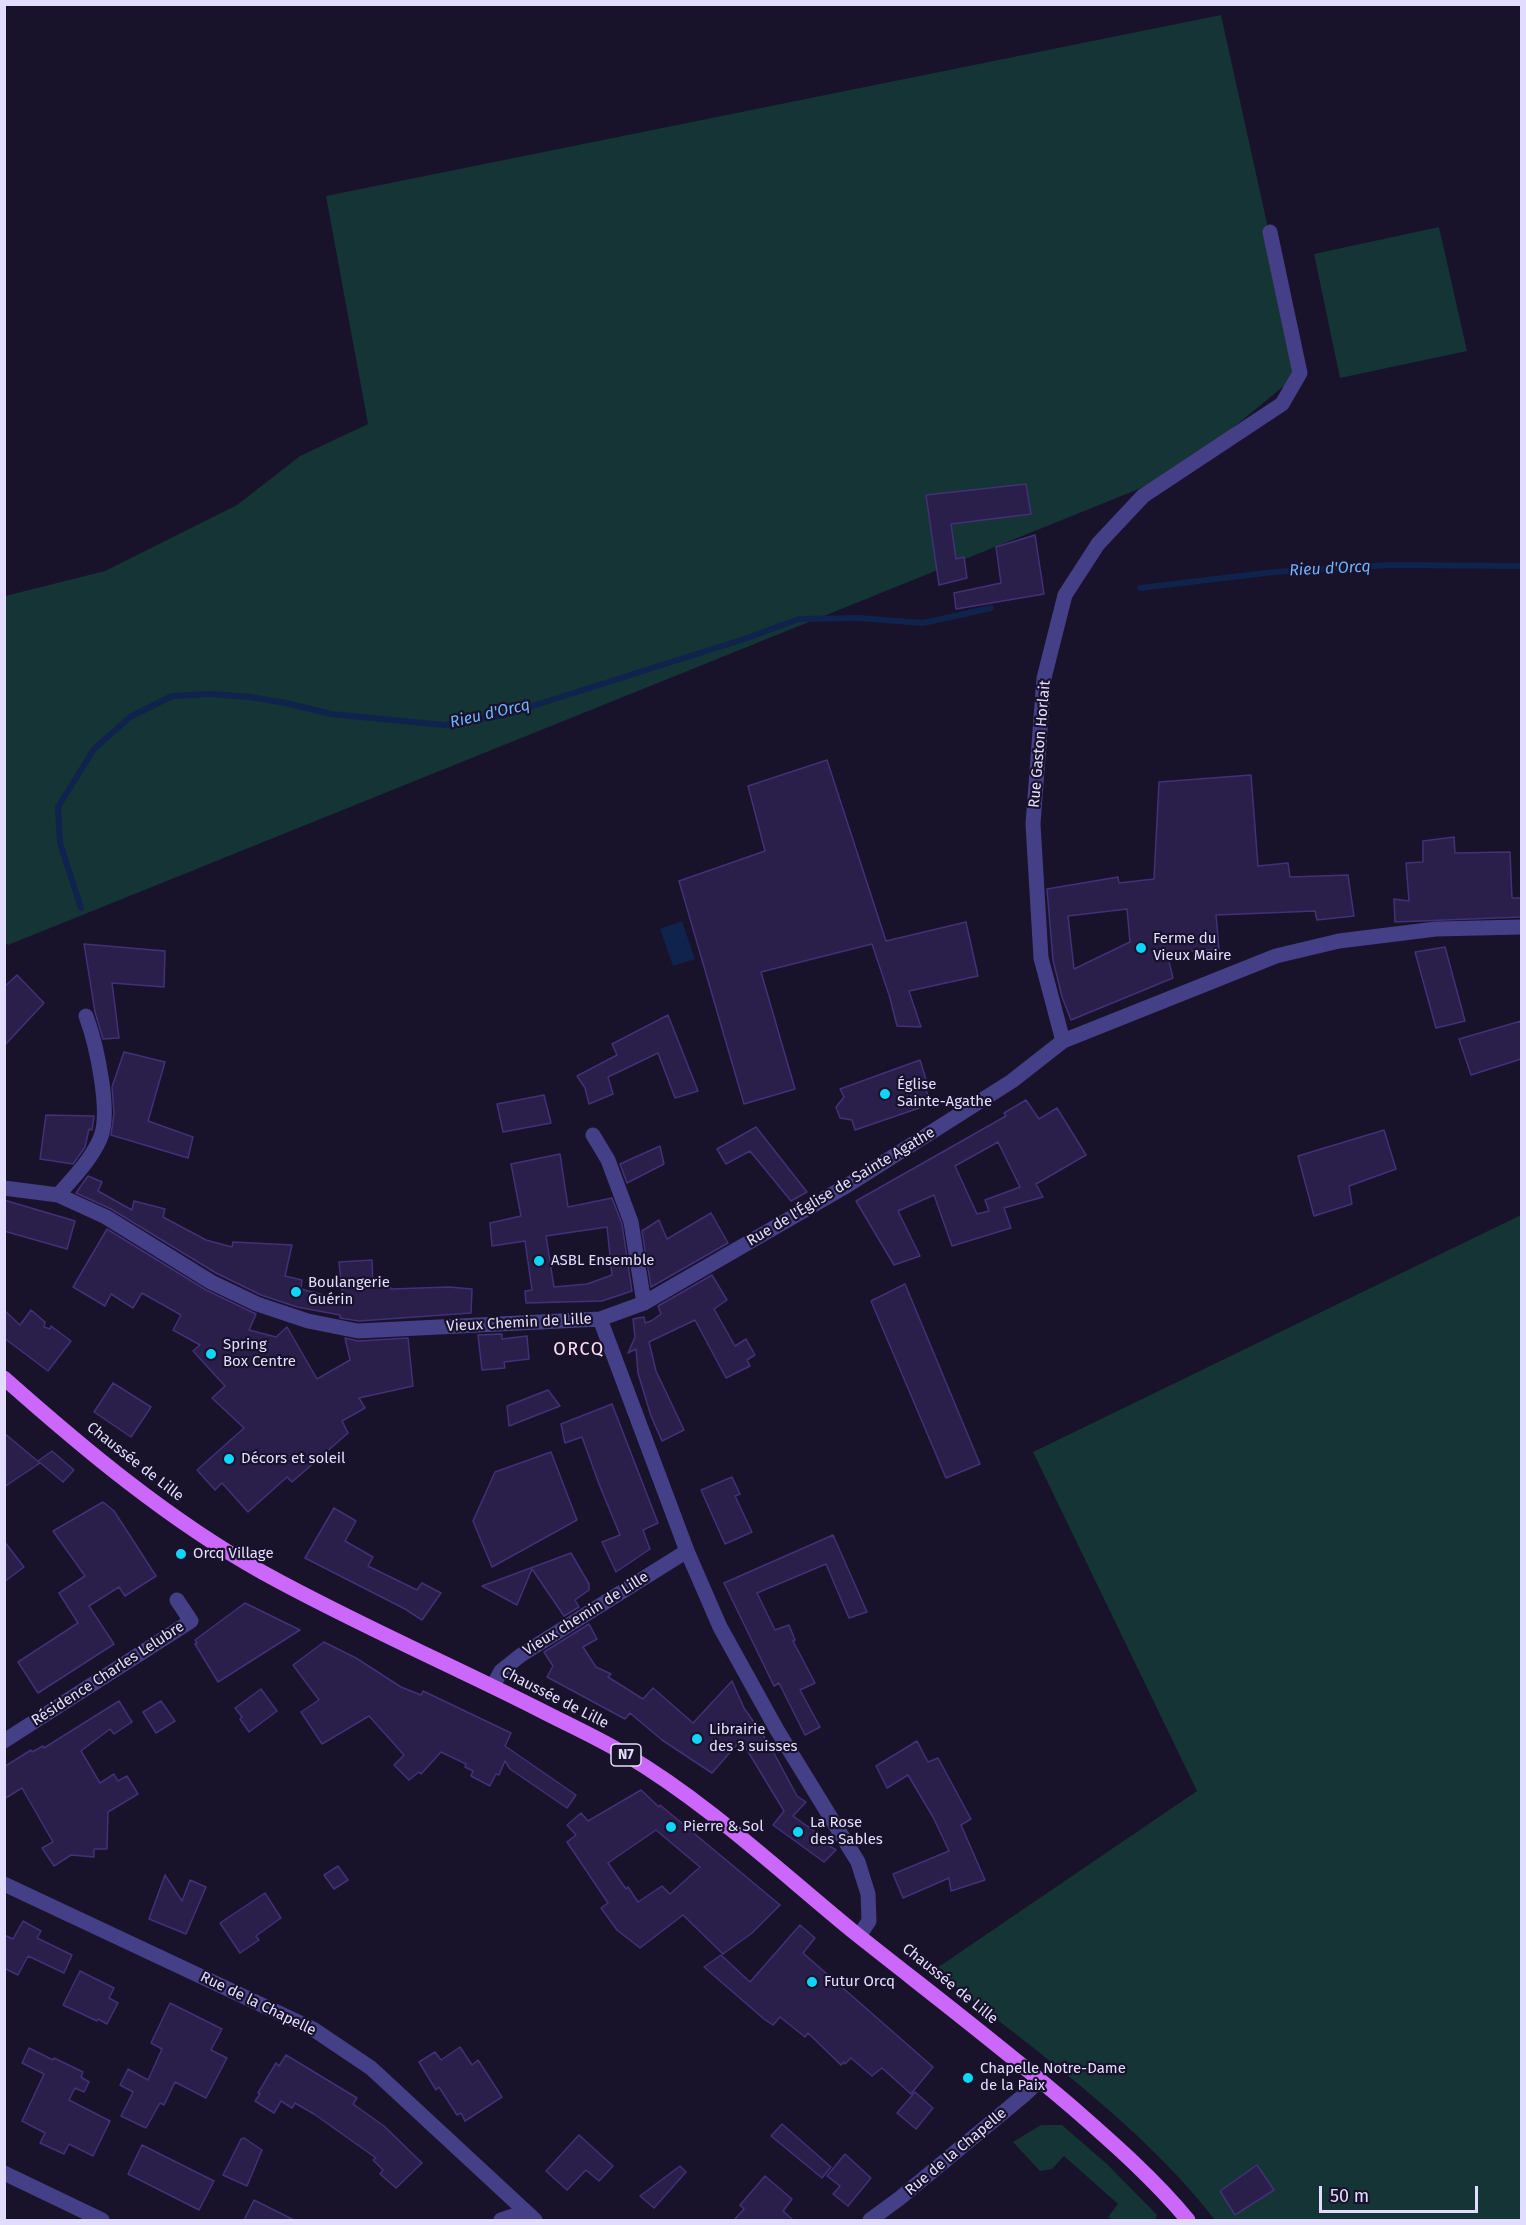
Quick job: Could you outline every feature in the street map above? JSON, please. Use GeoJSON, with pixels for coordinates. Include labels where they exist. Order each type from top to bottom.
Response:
{"type":"FeatureCollection","features":[{"type":"Feature","properties":{"kind":"main road","name":"Chaussée de Lille"},"geometry":{"type":"LineString","coordinates":[[4,1378],[123,1477],[216,1544],[261,1571],[360,1623],[493,1686],[593,1737],[659,1776],[746,1841],[794,1884],[1040,2080],[1108,2139],[1170,2199],[1188,2220]]}},
{"type":"Feature","properties":{"kind":"street","name":"Rue Gaston Horlait"},"geometry":{"type":"LineString","coordinates":[[1063,1041],[1041,958],[1034,824],[1044,678],[1065,595],[1098,544],[1143,496],[1282,404],[1300,373],[1270,232]]}},
{"type":"Feature","properties":{"kind":"street","name":"Rue de l'Église de Sainte Agathe"},"geometry":{"type":"LineString","coordinates":[[600,1319],[644,1303],[848,1185],[1012,1081],[1063,1041],[1276,956],[1339,941],[1436,929],[1521,927]]}},
{"type":"Feature","properties":{"kind":"street"},"geometry":{"type":"LineString","coordinates":[[58,1195],[86,1165],[101,1137],[103,1113],[101,1083],[96,1044],[86,1016]]}},
{"type":"Feature","properties":{"kind":"street"},"geometry":{"type":"LineString","coordinates":[[593,1135],[608,1160],[631,1222],[644,1303]]}},
{"type":"Feature","properties":{"kind":"street","name":"Vieux Chemin de Lille"},"geometry":{"type":"LineString","coordinates":[[4,1188],[58,1195],[106,1217],[211,1282],[257,1304],[308,1321],[358,1331],[600,1319],[687,1551],[720,1627],[771,1720],[858,1862],[868,1894],[869,1921],[859,1936]]}},
{"type":"Feature","properties":{"kind":"street","name":"Vieux chemin de Lille"},"geometry":{"type":"LineString","coordinates":[[493,1686],[501,1671],[521,1654],[687,1551]]}},
{"type":"Feature","properties":{"kind":"street","name":"Résidence Charles Lelubre"},"geometry":{"type":"LineString","coordinates":[[4,1741],[191,1621],[177,1600]]}},
{"type":"Feature","properties":{"kind":"street","name":"Rue de la Chapelle"},"geometry":{"type":"LineString","coordinates":[[4,1884],[313,2029],[371,2068],[530,2216]]}},
{"type":"Feature","properties":{"kind":"street","name":"Rue de la Chapelle"},"geometry":{"type":"LineString","coordinates":[[870,2220],[909,2191],[1040,2080]]}},
{"type":"Feature","properties":{"kind":"street"},"geometry":{"type":"LineString","coordinates":[[4,2173],[100,2220]]}},
{"type":"Feature","properties":{"kind":"street"},"geometry":{"type":"LineString","coordinates":[[501,2220],[530,2216]]}},
{"type":"Feature","properties":{"kind":"green space"},"geometry":{"type":"Polygon","coordinates":[[[1221,15],[1300,373],[1176,474],[8,945],[5,943],[5,596],[105,571],[237,505],[300,456],[368,424],[326,196],[1221,15]]]}},
{"type":"Feature","properties":{"kind":"green space"},"geometry":{"type":"Polygon","coordinates":[[[1439,227],[1467,351],[1340,378],[1314,254],[1439,227]]]}},
{"type":"Feature","properties":{"kind":"green space"},"geometry":{"type":"Polygon","coordinates":[[[1521,1215],[1521,2220],[1215,2220],[1186,2185],[1119,2119],[1045,2057],[934,1970],[1197,1791],[1033,1452],[1521,1215]]]}},
{"type":"Feature","properties":{"kind":"green space"},"geometry":{"type":"Polygon","coordinates":[[[1041,2125],[1062,2125],[1107,2164],[1157,2215],[1155,2220],[1113,2220],[1108,2217],[1118,2204],[1064,2156],[1052,2169],[1040,2171],[1013,2142],[1041,2125]]]}},
{"type":"Feature","properties":{"kind":"water"},"geometry":{"type":"Polygon","coordinates":[[[682,921],[695,959],[673,966],[660,929],[682,921]]]}},
{"type":"Feature","properties":{"kind":"building"},"geometry":{"type":"Polygon","coordinates":[[[1026,484],[1031,514],[951,524],[956,559],[964,557],[967,578],[939,585],[926,495],[1026,484]]]}},
{"type":"Feature","properties":{"kind":"building"},"geometry":{"type":"Polygon","coordinates":[[[1035,535],[1044,594],[956,609],[954,593],[1001,583],[996,547],[1035,535]]]}},
{"type":"Feature","properties":{"kind":"building"},"geometry":{"type":"Polygon","coordinates":[[[827,760],[886,941],[966,922],[978,976],[909,991],[921,1027],[897,1026],[872,944],[761,972],[795,1089],[744,1104],[679,881],[765,851],[748,786],[827,760]]]}},
{"type":"Feature","properties":{"kind":"building"},"geometry":{"type":"Polygon","coordinates":[[[1251,775],[1258,866],[1288,863],[1290,877],[1348,875],[1354,916],[1317,920],[1315,911],[1216,915],[1219,949],[1167,953],[1173,978],[1071,1020],[1062,997],[1053,960],[1047,889],[1118,877],[1119,883],[1154,879],[1159,782],[1251,775]],[[1127,909],[1068,916],[1074,969],[1130,942],[1127,909]]]}},
{"type":"Feature","properties":{"kind":"building"},"geometry":{"type":"Polygon","coordinates":[[[1454,837],[1455,853],[1510,852],[1512,898],[1521,898],[1521,917],[1395,922],[1394,899],[1409,901],[1406,863],[1423,862],[1423,841],[1454,837]]]}},
{"type":"Feature","properties":{"kind":"building"},"geometry":{"type":"Polygon","coordinates":[[[84,944],[165,951],[164,987],[112,983],[119,1038],[103,1039],[95,1012],[84,944]]]}},
{"type":"Feature","properties":{"kind":"building"},"geometry":{"type":"Polygon","coordinates":[[[1445,947],[1465,1021],[1436,1028],[1415,952],[1445,947]]]}},
{"type":"Feature","properties":{"kind":"building"},"geometry":{"type":"Polygon","coordinates":[[[17,975],[44,1003],[4,1046],[4,987],[17,975]]]}},
{"type":"Feature","properties":{"kind":"building"},"geometry":{"type":"Polygon","coordinates":[[[668,1015],[698,1091],[675,1098],[658,1053],[608,1077],[613,1094],[589,1104],[585,1088],[577,1076],[617,1055],[612,1044],[668,1015]]]}},
{"type":"Feature","properties":{"kind":"building"},"geometry":{"type":"Polygon","coordinates":[[[1521,1021],[1521,1059],[1471,1075],[1459,1039],[1521,1021]]]}},
{"type":"Feature","properties":{"kind":"building"},"geometry":{"type":"Polygon","coordinates":[[[124,1052],[165,1062],[148,1121],[193,1137],[188,1158],[111,1135],[114,1113],[112,1087],[124,1052]]]}},
{"type":"Feature","properties":{"kind":"building","name":"Église Sainte-Agathe"},"geometry":{"type":"Polygon","coordinates":[[[920,1060],[931,1104],[855,1130],[852,1120],[840,1118],[836,1107],[844,1097],[840,1089],[920,1060]]]}},
{"type":"Feature","properties":{"kind":"building"},"geometry":{"type":"Polygon","coordinates":[[[544,1095],[551,1123],[503,1132],[497,1104],[544,1095]]]}},
{"type":"Feature","properties":{"kind":"building"},"geometry":{"type":"Polygon","coordinates":[[[1026,1100],[1039,1119],[1057,1108],[1086,1155],[1036,1184],[1043,1197],[1004,1208],[1011,1228],[952,1246],[934,1195],[898,1211],[920,1256],[894,1265],[856,1201],[1006,1116],[1004,1113],[1026,1100]],[[998,1142],[955,1166],[977,1214],[989,1211],[985,1200],[1020,1187],[998,1142]]]}},
{"type":"Feature","properties":{"kind":"building"},"geometry":{"type":"Polygon","coordinates":[[[46,1115],[94,1116],[92,1130],[89,1129],[85,1147],[73,1164],[40,1159],[46,1115]]]}},
{"type":"Feature","properties":{"kind":"building"},"geometry":{"type":"Polygon","coordinates":[[[756,1127],[807,1192],[791,1201],[750,1151],[726,1164],[717,1149],[756,1127]]]}},
{"type":"Feature","properties":{"kind":"building"},"geometry":{"type":"Polygon","coordinates":[[[1384,1130],[1396,1169],[1349,1186],[1352,1204],[1314,1216],[1298,1156],[1384,1130]]]}},
{"type":"Feature","properties":{"kind":"building"},"geometry":{"type":"Polygon","coordinates":[[[660,1146],[664,1164],[627,1183],[620,1164],[660,1146]]]}},
{"type":"Feature","properties":{"kind":"building","name":"ASBL Ensemble"},"geometry":{"type":"Polygon","coordinates":[[[560,1154],[568,1207],[612,1198],[622,1224],[632,1291],[602,1301],[526,1303],[525,1291],[532,1290],[525,1241],[492,1246],[490,1223],[521,1216],[511,1164],[560,1154]],[[607,1227],[546,1236],[554,1287],[587,1284],[612,1275],[607,1227]]]}},
{"type":"Feature","properties":{"kind":"building"},"geometry":{"type":"Polygon","coordinates":[[[88,1176],[102,1182],[98,1191],[132,1210],[134,1201],[165,1209],[163,1217],[206,1240],[232,1247],[233,1242],[292,1245],[285,1276],[302,1280],[301,1289],[343,1300],[339,1262],[372,1260],[373,1287],[390,1285],[391,1289],[449,1287],[472,1289],[471,1313],[359,1321],[297,1307],[261,1295],[216,1273],[111,1209],[76,1193],[88,1176]]]}},
{"type":"Feature","properties":{"kind":"building"},"geometry":{"type":"Polygon","coordinates":[[[4,1200],[75,1221],[67,1249],[4,1231],[4,1200]]]}},
{"type":"Feature","properties":{"kind":"building"},"geometry":{"type":"Polygon","coordinates":[[[711,1213],[728,1243],[651,1287],[642,1231],[659,1220],[667,1239],[711,1213]]]}},
{"type":"Feature","properties":{"kind":"building"},"geometry":{"type":"Polygon","coordinates":[[[107,1229],[206,1290],[256,1314],[249,1330],[276,1337],[287,1327],[317,1379],[350,1360],[345,1338],[358,1341],[408,1338],[413,1386],[359,1398],[365,1408],[342,1421],[348,1433],[292,1482],[287,1477],[248,1512],[222,1483],[215,1490],[197,1470],[244,1428],[212,1398],[225,1386],[193,1351],[200,1345],[173,1330],[181,1315],[142,1293],[133,1308],[111,1294],[105,1306],[73,1287],[107,1229]]]}},
{"type":"Feature","properties":{"kind":"building"},"geometry":{"type":"Polygon","coordinates":[[[712,1275],[727,1300],[714,1309],[735,1346],[746,1339],[755,1355],[747,1360],[750,1366],[726,1378],[695,1320],[649,1342],[656,1371],[684,1430],[662,1441],[651,1416],[638,1373],[636,1349],[628,1353],[635,1337],[633,1319],[644,1317],[645,1323],[651,1321],[661,1314],[658,1306],[712,1275]]]}},
{"type":"Feature","properties":{"kind":"building"},"geometry":{"type":"Polygon","coordinates":[[[905,1284],[980,1464],[946,1478],[871,1301],[905,1284]]]}},
{"type":"Feature","properties":{"kind":"building"},"geometry":{"type":"Polygon","coordinates":[[[4,1310],[20,1325],[31,1310],[45,1322],[44,1327],[50,1329],[51,1326],[71,1341],[48,1371],[4,1338],[4,1310]]]}},
{"type":"Feature","properties":{"kind":"building"},"geometry":{"type":"Polygon","coordinates":[[[502,1334],[502,1339],[527,1336],[529,1359],[504,1362],[505,1368],[482,1370],[478,1335],[502,1334]]]}},
{"type":"Feature","properties":{"kind":"building"},"geometry":{"type":"Polygon","coordinates":[[[113,1383],[151,1407],[131,1437],[94,1412],[113,1383]]]}},
{"type":"Feature","properties":{"kind":"building"},"geometry":{"type":"Polygon","coordinates":[[[548,1390],[560,1406],[509,1426],[507,1406],[548,1390]]]}},
{"type":"Feature","properties":{"kind":"building"},"geometry":{"type":"Polygon","coordinates":[[[612,1404],[658,1523],[643,1530],[650,1549],[616,1572],[602,1542],[620,1535],[582,1437],[565,1443],[561,1424],[612,1404]]]}},
{"type":"Feature","properties":{"kind":"building"},"geometry":{"type":"Polygon","coordinates":[[[4,1433],[40,1463],[4,1487],[4,1433]]]}},
{"type":"Feature","properties":{"kind":"building"},"geometry":{"type":"Polygon","coordinates":[[[52,1451],[74,1470],[63,1482],[38,1461],[52,1451]]]}},
{"type":"Feature","properties":{"kind":"building"},"geometry":{"type":"Polygon","coordinates":[[[551,1452],[577,1520],[492,1567],[473,1521],[495,1472],[551,1452]]]}},
{"type":"Feature","properties":{"kind":"building"},"geometry":{"type":"Polygon","coordinates":[[[732,1477],[740,1494],[735,1496],[752,1532],[725,1544],[701,1490],[732,1477]]]}},
{"type":"Feature","properties":{"kind":"building"},"geometry":{"type":"Polygon","coordinates":[[[103,1502],[114,1511],[156,1576],[125,1596],[119,1587],[89,1606],[114,1644],[38,1693],[18,1662],[78,1623],[59,1593],[85,1576],[53,1531],[103,1502]]]}},
{"type":"Feature","properties":{"kind":"building"},"geometry":{"type":"Polygon","coordinates":[[[334,1508],[356,1521],[345,1541],[373,1557],[368,1566],[417,1590],[422,1583],[441,1593],[422,1620],[305,1558],[334,1508]]]}},
{"type":"Feature","properties":{"kind":"building"},"geometry":{"type":"Polygon","coordinates":[[[833,1535],[867,1612],[849,1618],[826,1564],[757,1593],[775,1630],[789,1625],[795,1640],[793,1641],[815,1683],[800,1690],[820,1727],[805,1735],[779,1683],[774,1686],[724,1583],[833,1535]]]}},
{"type":"Feature","properties":{"kind":"building"},"geometry":{"type":"Polygon","coordinates":[[[4,1541],[24,1567],[4,1582],[4,1541]]]}},
{"type":"Feature","properties":{"kind":"building"},"geometry":{"type":"Polygon","coordinates":[[[571,1553],[589,1584],[589,1590],[575,1600],[579,1607],[564,1616],[532,1569],[517,1605],[482,1586],[571,1553]]]}},
{"type":"Feature","properties":{"kind":"building"},"geometry":{"type":"Polygon","coordinates":[[[245,1603],[300,1630],[218,1682],[195,1644],[197,1643],[195,1640],[245,1603]]]}},
{"type":"Feature","properties":{"kind":"building"},"geometry":{"type":"Polygon","coordinates":[[[589,1624],[597,1639],[583,1647],[596,1667],[611,1674],[608,1677],[643,1699],[653,1688],[693,1723],[732,1681],[744,1708],[769,1744],[797,1796],[806,1802],[793,1816],[824,1838],[822,1841],[836,1850],[824,1862],[773,1825],[784,1811],[741,1740],[712,1773],[662,1740],[630,1713],[625,1719],[547,1677],[553,1666],[544,1652],[589,1624]]]}},
{"type":"Feature","properties":{"kind":"building"},"geometry":{"type":"Polygon","coordinates":[[[324,1642],[356,1658],[401,1687],[421,1695],[423,1691],[511,1733],[505,1746],[576,1795],[567,1808],[510,1769],[505,1761],[499,1775],[496,1774],[490,1786],[471,1776],[473,1771],[465,1767],[466,1764],[441,1752],[421,1774],[419,1772],[409,1780],[394,1765],[404,1755],[369,1716],[322,1744],[301,1712],[319,1700],[293,1665],[324,1642]]]}},
{"type":"Feature","properties":{"kind":"building"},"geometry":{"type":"Polygon","coordinates":[[[261,1689],[277,1711],[249,1732],[235,1708],[261,1689]]]}},
{"type":"Feature","properties":{"kind":"building"},"geometry":{"type":"Polygon","coordinates":[[[119,1701],[132,1722],[114,1734],[110,1729],[81,1751],[100,1783],[114,1774],[118,1781],[127,1776],[138,1794],[108,1812],[107,1849],[94,1849],[94,1857],[71,1855],[54,1866],[42,1848],[53,1842],[22,1788],[4,1799],[4,1767],[31,1750],[32,1752],[43,1746],[44,1748],[119,1701]]]}},
{"type":"Feature","properties":{"kind":"building"},"geometry":{"type":"Polygon","coordinates":[[[161,1701],[175,1721],[156,1733],[143,1712],[161,1701]]]}},
{"type":"Feature","properties":{"kind":"building"},"geometry":{"type":"Polygon","coordinates":[[[917,1741],[928,1762],[938,1758],[971,1819],[961,1825],[985,1880],[951,1891],[949,1878],[903,1898],[893,1874],[949,1851],[933,1817],[908,1775],[887,1788],[876,1766],[917,1741]]]}},
{"type":"Feature","properties":{"kind":"building"},"geometry":{"type":"Polygon","coordinates":[[[641,1790],[780,1905],[752,1933],[723,1954],[683,1915],[640,1948],[617,1930],[601,1908],[608,1903],[567,1842],[576,1835],[567,1825],[581,1813],[588,1821],[641,1790]],[[656,1830],[608,1863],[638,1902],[662,1886],[670,1894],[700,1867],[656,1830]]]}},
{"type":"Feature","properties":{"kind":"building"},"geometry":{"type":"Polygon","coordinates":[[[338,1866],[348,1880],[334,1889],[324,1875],[338,1866]]]}},
{"type":"Feature","properties":{"kind":"building"},"geometry":{"type":"Polygon","coordinates":[[[165,1875],[182,1901],[190,1880],[206,1887],[186,1934],[149,1919],[165,1875]]]}},
{"type":"Feature","properties":{"kind":"building"},"geometry":{"type":"Polygon","coordinates":[[[265,1893],[281,1918],[256,1936],[259,1940],[240,1953],[220,1923],[265,1893]]]}},
{"type":"Feature","properties":{"kind":"building"},"geometry":{"type":"Polygon","coordinates":[[[23,1921],[41,1931],[37,1938],[72,1955],[64,1973],[28,1956],[18,1975],[4,1968],[4,1935],[13,1939],[23,1921]]]}},
{"type":"Feature","properties":{"kind":"building"},"geometry":{"type":"Polygon","coordinates":[[[800,1925],[815,1938],[803,1953],[933,2067],[911,2094],[882,2068],[872,2076],[851,2058],[841,2065],[808,2033],[805,2037],[780,2017],[773,2025],[704,1967],[721,1955],[750,1982],[800,1925]]]}},
{"type":"Feature","properties":{"kind":"building"},"geometry":{"type":"Polygon","coordinates":[[[80,1971],[114,1988],[109,1998],[118,2003],[107,2024],[63,2005],[80,1971]]]}},
{"type":"Feature","properties":{"kind":"building"},"geometry":{"type":"Polygon","coordinates":[[[170,2003],[222,2029],[211,2050],[227,2058],[206,2098],[175,2082],[164,2105],[160,2103],[146,2128],[121,2116],[133,2092],[120,2085],[128,2069],[148,2080],[162,2049],[151,2043],[170,2003]]]}},
{"type":"Feature","properties":{"kind":"building"},"geometry":{"type":"Polygon","coordinates":[[[460,2047],[472,2065],[478,2060],[502,2097],[465,2121],[461,2113],[457,2115],[439,2087],[436,2090],[419,2062],[435,2052],[441,2060],[460,2047]]]}},
{"type":"Feature","properties":{"kind":"building"},"geometry":{"type":"Polygon","coordinates":[[[29,2048],[83,2072],[81,2077],[89,2082],[84,2092],[75,2088],[69,2100],[110,2121],[93,2156],[69,2144],[64,2154],[40,2143],[45,2133],[22,2121],[44,2074],[22,2063],[29,2048]]]}},
{"type":"Feature","properties":{"kind":"building"},"geometry":{"type":"Polygon","coordinates":[[[286,2055],[357,2098],[353,2104],[384,2126],[422,2163],[396,2188],[380,2174],[383,2170],[373,2160],[376,2158],[314,2114],[295,2103],[292,2108],[281,2101],[274,2113],[255,2101],[276,2063],[279,2066],[286,2055]]]}},
{"type":"Feature","properties":{"kind":"building"},"geometry":{"type":"Polygon","coordinates":[[[915,2092],[933,2108],[916,2129],[897,2113],[915,2092]]]}},
{"type":"Feature","properties":{"kind":"building"},"geometry":{"type":"Polygon","coordinates":[[[782,2124],[831,2167],[822,2178],[771,2136],[782,2124]]]}},
{"type":"Feature","properties":{"kind":"building"},"geometry":{"type":"Polygon","coordinates":[[[579,2135],[613,2166],[599,2181],[586,2170],[567,2190],[546,2171],[579,2135]]]}},
{"type":"Feature","properties":{"kind":"building"},"geometry":{"type":"Polygon","coordinates":[[[244,2138],[262,2150],[247,2186],[223,2175],[241,2139],[244,2138]]]}},
{"type":"Feature","properties":{"kind":"building"},"geometry":{"type":"Polygon","coordinates":[[[142,2145],[214,2181],[199,2210],[128,2174],[142,2145]]]}},
{"type":"Feature","properties":{"kind":"building"},"geometry":{"type":"Polygon","coordinates":[[[845,2154],[871,2178],[848,2206],[833,2194],[840,2186],[827,2176],[845,2154]]]}},
{"type":"Feature","properties":{"kind":"building"},"geometry":{"type":"Polygon","coordinates":[[[1257,2165],[1274,2190],[1235,2215],[1220,2191],[1257,2165]]]}},
{"type":"Feature","properties":{"kind":"building"},"geometry":{"type":"Polygon","coordinates":[[[680,2166],[686,2172],[654,2208],[640,2196],[680,2166]]]}},
{"type":"Feature","properties":{"kind":"building"},"geometry":{"type":"Polygon","coordinates":[[[765,2176],[792,2199],[783,2211],[793,2220],[734,2220],[744,2209],[740,2205],[765,2176]]]}},
{"type":"Feature","properties":{"kind":"building"},"geometry":{"type":"Polygon","coordinates":[[[254,2200],[294,2220],[244,2220],[254,2200]]]}},
{"type":"Feature","properties":{"kind":"waterway","name":"Rieu d'Orcq"},"geometry":{"type":"LineString","coordinates":[[1140,588],[1274,572],[1391,565],[1522,566]]}},
{"type":"Feature","properties":{"kind":"waterway","name":"Rieu d'Orcq"},"geometry":{"type":"LineString","coordinates":[[81,908],[60,843],[58,807],[94,749],[130,717],[172,696],[211,694],[250,697],[331,714],[444,725],[504,715],[744,639],[799,619],[859,618],[923,623],[991,608]]}},
{"type":"Feature","properties":{"kind":"place","name":"Ferme du Vieux Maire"},"geometry":{"type":"Point","coordinates":[1141,948]}},
{"type":"Feature","properties":{"kind":"place","name":"Église Sainte-Agathe"},"geometry":{"type":"Point","coordinates":[885,1094]}},
{"type":"Feature","properties":{"kind":"place","name":"ASBL Ensemble"},"geometry":{"type":"Point","coordinates":[539,1261]}},
{"type":"Feature","properties":{"kind":"place","name":"Boulangerie Guérin"},"geometry":{"type":"Point","coordinates":[296,1292]}},
{"type":"Feature","properties":{"kind":"place","name":"Spring Box Centre"},"geometry":{"type":"Point","coordinates":[211,1354]}},
{"type":"Feature","properties":{"kind":"place","name":"Décors et soleil"},"geometry":{"type":"Point","coordinates":[229,1459]}},
{"type":"Feature","properties":{"kind":"place","name":"Orcq Village"},"geometry":{"type":"Point","coordinates":[181,1554]}},
{"type":"Feature","properties":{"kind":"place","name":"Librairie des 3 suisses"},"geometry":{"type":"Point","coordinates":[697,1739]}},
{"type":"Feature","properties":{"kind":"place","name":"Pierre & Sol"},"geometry":{"type":"Point","coordinates":[671,1827]}},
{"type":"Feature","properties":{"kind":"place","name":"La Rose des Sables"},"geometry":{"type":"Point","coordinates":[798,1832]}},
{"type":"Feature","properties":{"kind":"place","name":"Futur Orcq"},"geometry":{"type":"Point","coordinates":[812,1982]}},
{"type":"Feature","properties":{"kind":"place","name":"Chapelle Notre-Dame de la Paix"},"geometry":{"type":"Point","coordinates":[968,2078]}},
{"type":"Feature","properties":{"kind":"district","name":"ORCQ"},"geometry":{"type":"Point","coordinates":[579,1350]}}]}
